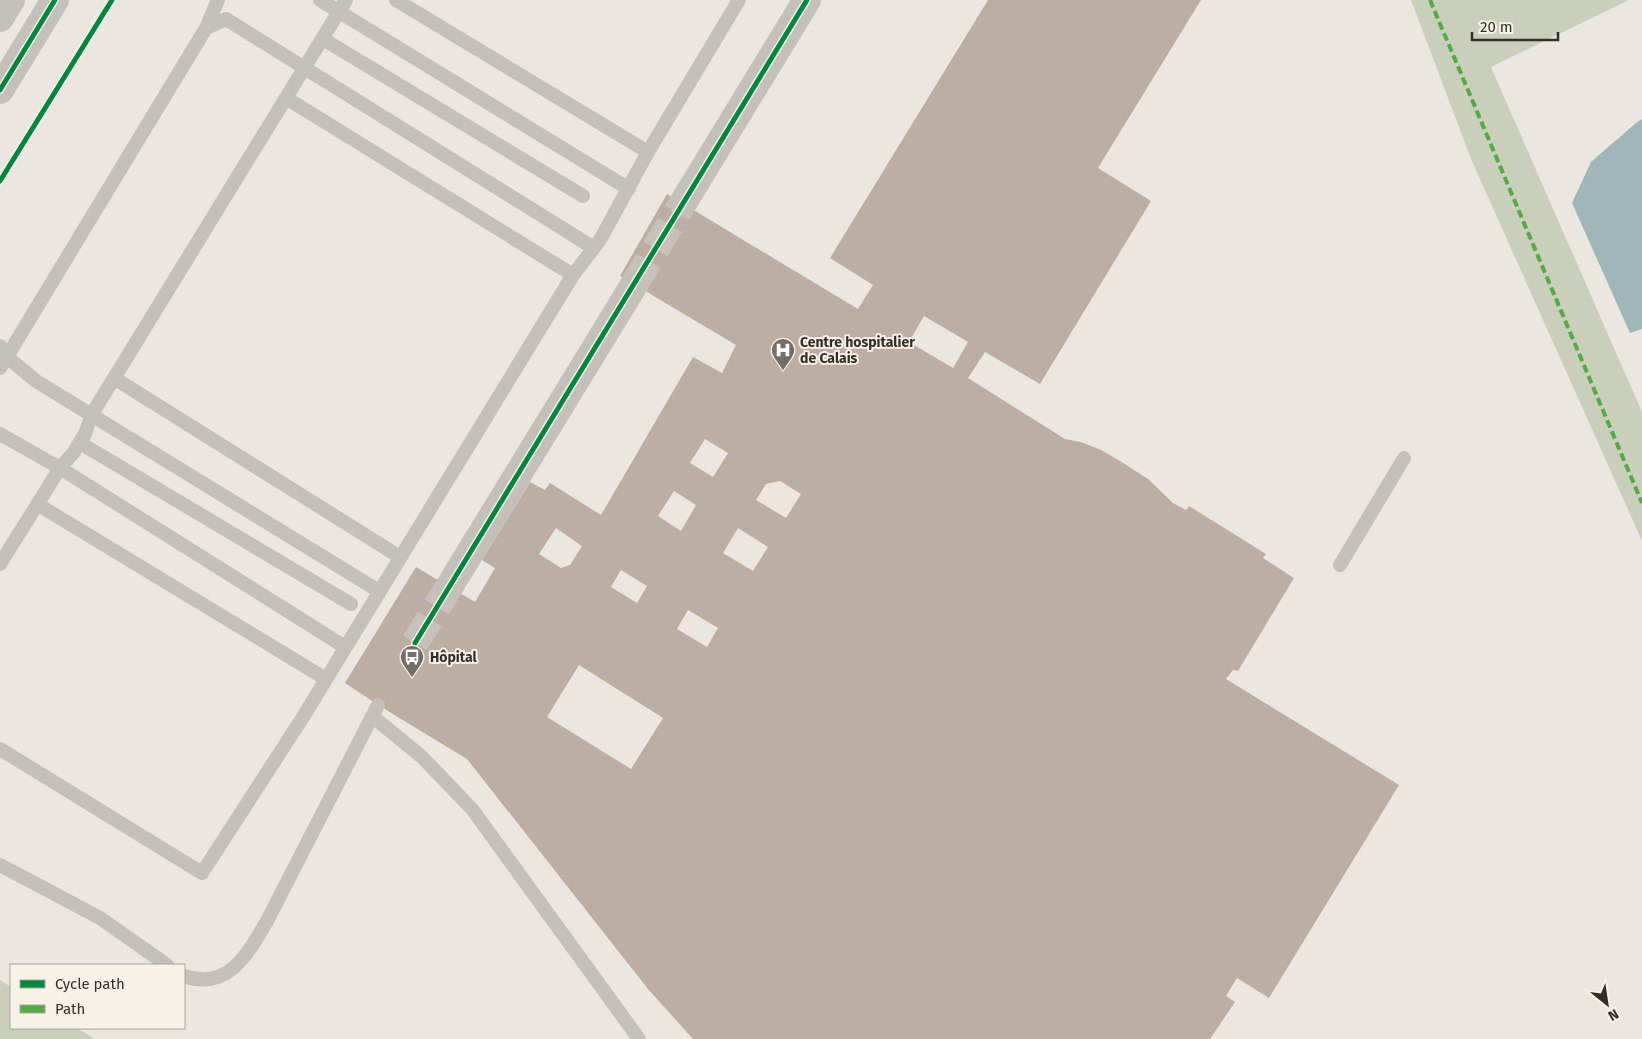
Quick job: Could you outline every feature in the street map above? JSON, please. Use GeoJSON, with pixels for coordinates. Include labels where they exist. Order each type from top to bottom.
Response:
{"type":"FeatureCollection","features":[{"type":"Feature","properties":{"kind":"street"},"geometry":{"type":"LineString","coordinates":[[0,18],[11,0]]}},
{"type":"Feature","properties":{"kind":"street"},"geometry":{"type":"LineString","coordinates":[[0,90],[55,0]]}},
{"type":"Feature","properties":{"kind":"street"},"geometry":{"type":"LineString","coordinates":[[683,203],[807,0]]}},
{"type":"Feature","properties":{"kind":"street"},"geometry":{"type":"LineString","coordinates":[[449,587],[634,285]]}},
{"type":"Feature","properties":{"kind":"lane"},"geometry":{"type":"LineString","coordinates":[[218,0],[206,28],[2,357],[36,382],[92,414],[380,590]]}},
{"type":"Feature","properties":{"kind":"lane"},"geometry":{"type":"LineString","coordinates":[[320,0],[342,6],[629,189]]}},
{"type":"Feature","properties":{"kind":"lane"},"geometry":{"type":"LineString","coordinates":[[396,0],[648,152]]}},
{"type":"Feature","properties":{"kind":"lane"},"geometry":{"type":"LineString","coordinates":[[0,749],[202,873],[298,725],[573,274],[600,240],[648,152],[739,0]]}},
{"type":"Feature","properties":{"kind":"lane"},"geometry":{"type":"LineString","coordinates":[[0,564],[60,468],[80,443],[92,414],[342,6]]}},
{"type":"Feature","properties":{"kind":"lane"},"geometry":{"type":"LineString","coordinates":[[206,28],[226,19],[594,248]]}},
{"type":"Feature","properties":{"kind":"lane"},"geometry":{"type":"LineString","coordinates":[[322,39],[583,196]]}},
{"type":"Feature","properties":{"kind":"lane"},"geometry":{"type":"LineString","coordinates":[[286,98],[573,274]]}},
{"type":"Feature","properties":{"kind":"lane"},"geometry":{"type":"LineString","coordinates":[[114,378],[400,557]]}},
{"type":"Feature","properties":{"kind":"lane"},"geometry":{"type":"LineString","coordinates":[[0,434],[60,468],[345,647]]}},
{"type":"Feature","properties":{"kind":"lane"},"geometry":{"type":"LineString","coordinates":[[80,443],[351,604]]}},
{"type":"Feature","properties":{"kind":"lane"},"geometry":{"type":"LineString","coordinates":[[1340,565],[1404,458]]}},
{"type":"Feature","properties":{"kind":"lane"},"geometry":{"type":"LineString","coordinates":[[37,504],[326,679]]}},
{"type":"Feature","properties":{"kind":"lane"},"geometry":{"type":"LineString","coordinates":[[185,976],[200,980],[213,980],[224,975],[246,954],[267,921],[375,711],[472,809],[639,1039]]}},
{"type":"Feature","properties":{"kind":"lane"},"geometry":{"type":"LineString","coordinates":[[0,865],[100,918],[166,964]]}},
{"type":"Feature","properties":{"kind":"green space"},"geometry":{"type":"Polygon","coordinates":[[[1411,0],[1629,0],[1491,67],[1642,412],[1642,541],[1471,159],[1411,0]]]}},
{"type":"Feature","properties":{"kind":"green space"},"geometry":{"type":"Polygon","coordinates":[[[0,980],[10,986],[10,1029],[79,1029],[95,1039],[0,1039],[0,980]]]}},
{"type":"Feature","properties":{"kind":"water"},"geometry":{"type":"Polygon","coordinates":[[[1642,119],[1642,329],[1630,333],[1572,203],[1591,162],[1642,119]]]}},
{"type":"Feature","properties":{"kind":"building"},"geometry":{"type":"Polygon","coordinates":[[[988,0],[1201,0],[1098,168],[1151,201],[1040,384],[985,352],[968,378],[1065,439],[1081,442],[1101,450],[1120,461],[1148,479],[1173,503],[1186,510],[1189,506],[1266,554],[1263,558],[1294,578],[1238,671],[1233,670],[1226,679],[1399,785],[1269,998],[1237,978],[1226,996],[1235,1002],[1210,1039],[693,1039],[648,989],[467,759],[345,683],[416,567],[475,602],[495,568],[482,560],[530,482],[545,490],[550,483],[601,515],[693,357],[722,373],[736,345],[620,276],[667,194],[858,309],[873,285],[830,258],[988,0]],[[924,316],[909,342],[953,368],[968,342],[924,316]],[[705,439],[690,463],[713,477],[728,453],[705,439]],[[780,481],[766,484],[756,500],[786,518],[801,494],[780,481]],[[674,491],[658,516],[681,531],[696,505],[674,491]],[[556,528],[539,554],[561,568],[570,565],[582,546],[556,528]],[[738,528],[723,553],[753,571],[768,547],[738,528]],[[621,570],[611,587],[637,603],[647,586],[621,570]],[[688,610],[677,629],[707,647],[718,628],[688,610]],[[579,665],[547,717],[631,769],[663,718],[579,665]]]}},
{"type":"Feature","properties":{"kind":"tunnel"},"geometry":{"type":"LineString","coordinates":[[634,285],[683,203]]}},
{"type":"Feature","properties":{"kind":"tunnel"},"geometry":{"type":"LineString","coordinates":[[415,643],[449,587]]}},
{"type":"Feature","properties":{"kind":"marked path"},"geometry":{"type":"LineString","coordinates":[[1430,0],[1642,503]]}},
{"type":"Feature","properties":{"kind":"cycle path"},"geometry":{"type":"LineString","coordinates":[[0,90],[55,0]]}},
{"type":"Feature","properties":{"kind":"cycle path"},"geometry":{"type":"LineString","coordinates":[[0,181],[112,0]]}},
{"type":"Feature","properties":{"kind":"cycle path"},"geometry":{"type":"LineString","coordinates":[[415,643],[807,0]]}},
{"type":"Feature","properties":{"kind":"place","name":"Centre hospitalier de Calais"},"geometry":{"type":"Point","coordinates":[783,371]}},
{"type":"Feature","properties":{"kind":"place","name":"Hôpital"},"geometry":{"type":"Point","coordinates":[412,678]}}]}
